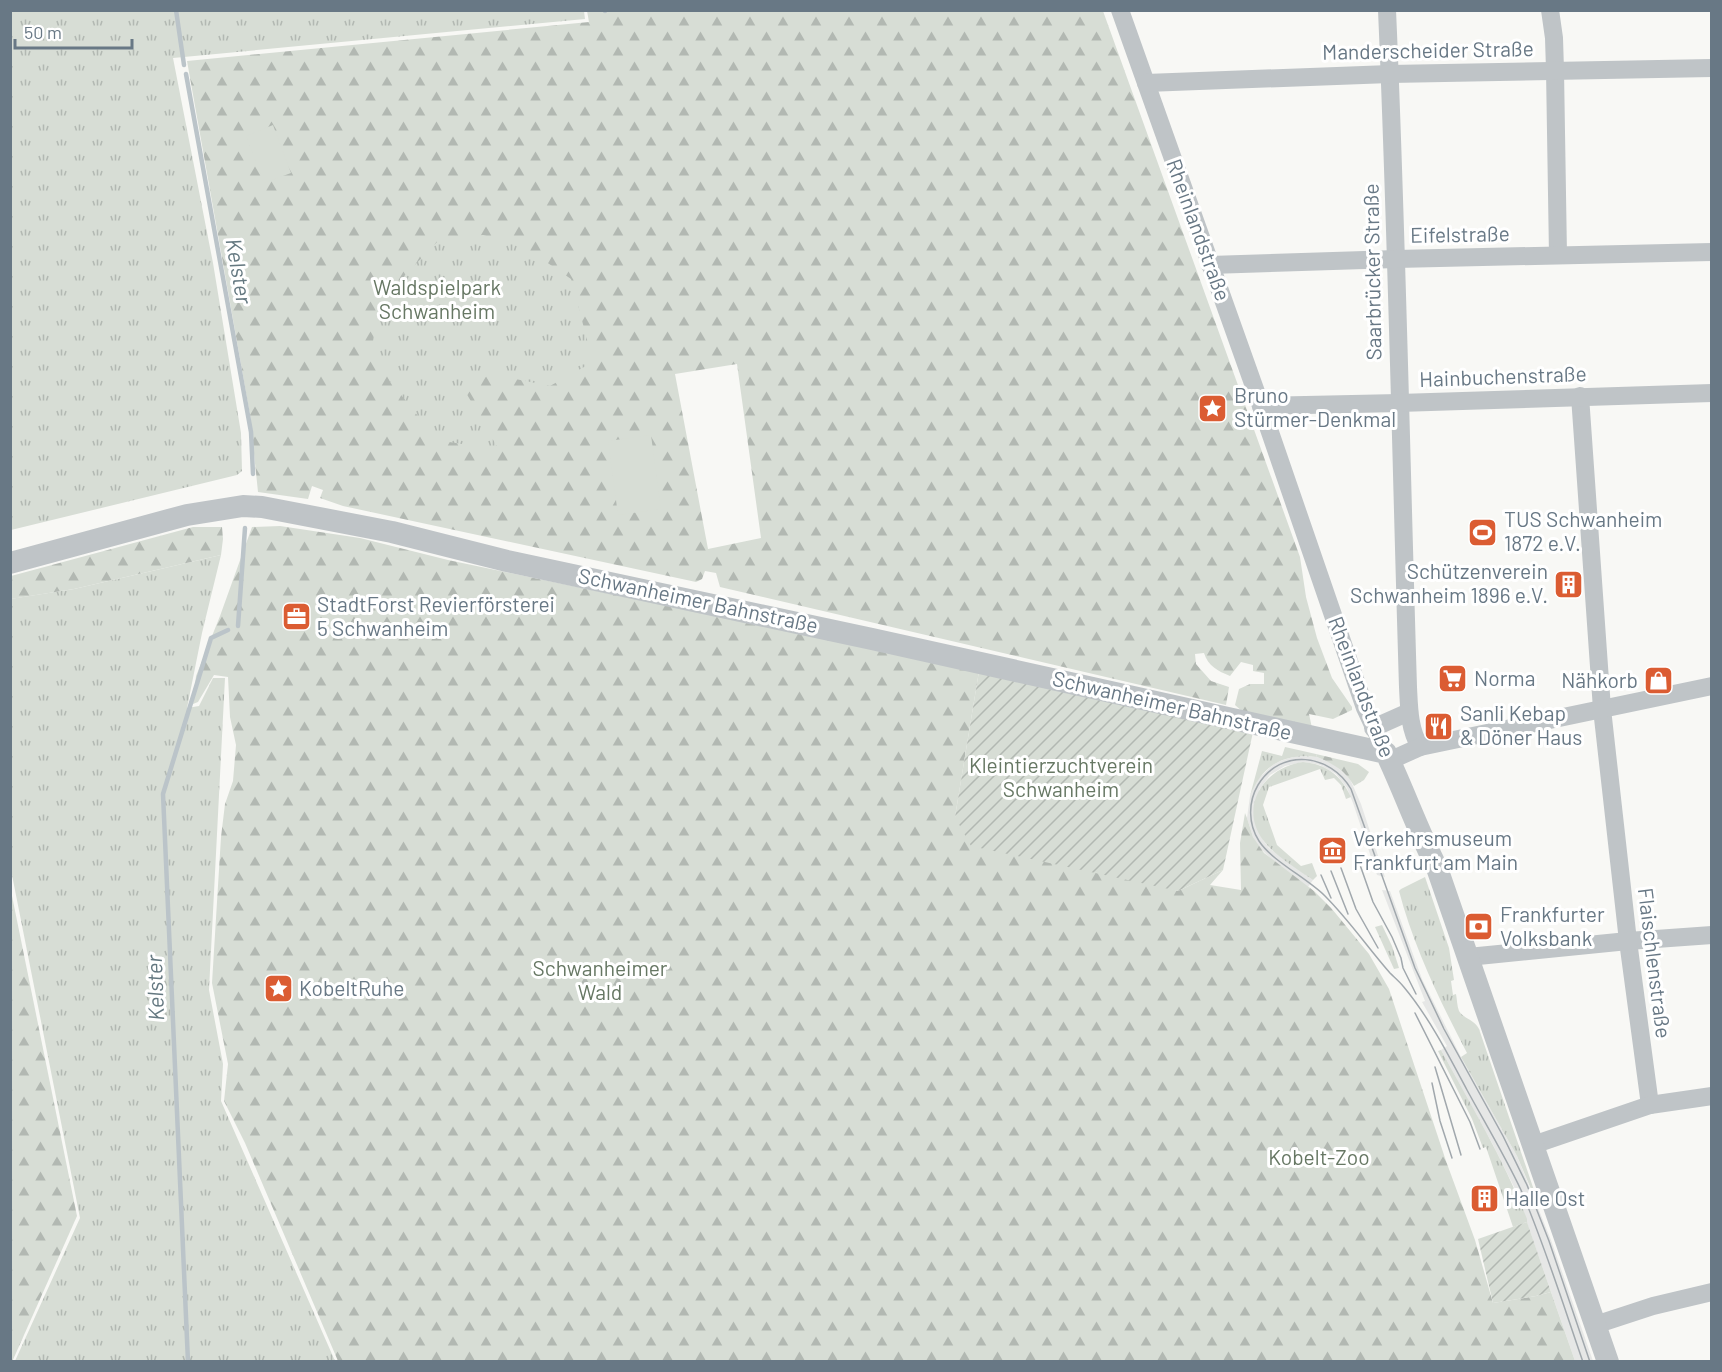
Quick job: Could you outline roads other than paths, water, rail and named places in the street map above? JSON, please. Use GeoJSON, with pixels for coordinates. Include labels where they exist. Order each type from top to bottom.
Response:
{"type":"FeatureCollection","features":[{"type":"Feature","properties":{"kind":"street","name":"Rheinlandstraße"},"geometry":{"type":"LineString","coordinates":[[1120,10],[1373,728],[1403,789],[1437,868],[1608,1362]]}},
{"type":"Feature","properties":{"kind":"street","name":"Saarbrücker Straße"},"geometry":{"type":"LineString","coordinates":[[1387,10],[1409,712],[1412,730],[1420,747]]}},
{"type":"Feature","properties":{"kind":"street"},"geometry":{"type":"LineString","coordinates":[[1550,10],[1554,38],[1558,255]]}},
{"type":"Feature","properties":{"kind":"street","name":"Manderscheider Straße"},"geometry":{"type":"LineString","coordinates":[[1146,83],[1390,74],[1712,68]]}},
{"type":"Feature","properties":{"kind":"street","name":"Eifelstraße"},"geometry":{"type":"LineString","coordinates":[[1210,265],[1712,252]]}},
{"type":"Feature","properties":{"kind":"street","name":"Hainbuchenstraße"},"geometry":{"type":"LineString","coordinates":[[1261,406],[1712,393]]}},
{"type":"Feature","properties":{"kind":"street","name":"Flaischlenstraße"},"geometry":{"type":"LineString","coordinates":[[1580,396],[1602,709],[1628,941],[1650,1105]]}},
{"type":"Feature","properties":{"kind":"street","name":"Schwanheimer Bahnstraße"},"geometry":{"type":"LineString","coordinates":[[10,563],[187,515],[243,506],[262,507],[392,532],[507,561],[931,651],[1388,757]]}},
{"type":"Feature","properties":{"kind":"street"},"geometry":{"type":"LineString","coordinates":[[1388,757],[1420,747],[1712,686]]}},
{"type":"Feature","properties":{"kind":"street"},"geometry":{"type":"LineString","coordinates":[[1373,728],[1409,712]]}},
{"type":"Feature","properties":{"kind":"street"},"geometry":{"type":"LineString","coordinates":[[1467,957],[1712,935]]}},
{"type":"Feature","properties":{"kind":"street"},"geometry":{"type":"LineString","coordinates":[[1533,1144],[1650,1105],[1712,1096]]}},
{"type":"Feature","properties":{"kind":"street"},"geometry":{"type":"LineString","coordinates":[[1595,1325],[1653,1306],[1712,1292]]}},
{"type":"Feature","properties":{"kind":"waterway","name":"Kelster"},"geometry":{"type":"LineString","coordinates":[[176,10],[184,65]]}},
{"type":"Feature","properties":{"kind":"waterway","name":"Kelster"},"geometry":{"type":"LineString","coordinates":[[186,74],[251,432],[253,474]]}},
{"type":"Feature","properties":{"kind":"waterway","name":"Kelster"},"geometry":{"type":"LineString","coordinates":[[238,626],[245,528]]}},
{"type":"Feature","properties":{"kind":"waterway","name":"Kelster"},"geometry":{"type":"LineString","coordinates":[[188,1362],[163,794],[211,638],[228,630]]}},
{"type":"Feature","properties":{"kind":"tram line"},"geometry":{"type":"LineString","coordinates":[[1583,1362],[1546,1254],[1521,1190],[1430,1023],[1403,986],[1334,905],[1318,889],[1272,855],[1255,834],[1251,820],[1252,799],[1258,785],[1279,765],[1292,760],[1319,762],[1342,777],[1351,789],[1415,968],[1444,1029],[1503,1136],[1527,1185],[1549,1241],[1590,1362]]}},
{"type":"Feature","properties":{"kind":"tram line"},"geometry":{"type":"LineString","coordinates":[[1359,862],[1373,902],[1392,937],[1403,968],[1416,994]]}},
{"type":"Feature","properties":{"kind":"tram line"},"geometry":{"type":"LineString","coordinates":[[1341,868],[1356,909],[1378,948]]}},
{"type":"Feature","properties":{"kind":"tram line"},"geometry":{"type":"LineString","coordinates":[[1331,871],[1348,914]]}},
{"type":"Feature","properties":{"kind":"tram line"},"geometry":{"type":"LineString","coordinates":[[1321,875],[1331,898]]}},
{"type":"Feature","properties":{"kind":"tram line"},"geometry":{"type":"LineString","coordinates":[[1415,1013],[1470,1122],[1480,1149]]}},
{"type":"Feature","properties":{"kind":"tram line"},"geometry":{"type":"LineString","coordinates":[[1435,1067],[1461,1155]]}},
{"type":"Feature","properties":{"kind":"tram line"},"geometry":{"type":"LineString","coordinates":[[1432,1083],[1440,1121],[1452,1158]]}},
{"type":"Feature","properties":{"kind":"place","name":"Bruno Stürmer-Denkmal"},"geometry":{"type":"Point","coordinates":[1213,408]}},
{"type":"Feature","properties":{"kind":"place","name":"TUS Schwanheim 1872 e.V."},"geometry":{"type":"Point","coordinates":[1483,532]}},
{"type":"Feature","properties":{"kind":"place","name":"Schützenverein Schwanheim 1896 e.V."},"geometry":{"type":"Point","coordinates":[1569,584]}},
{"type":"Feature","properties":{"kind":"place","name":"StadtForst Revierförsterei 5 Schwanheim"},"geometry":{"type":"Point","coordinates":[296,617]}},
{"type":"Feature","properties":{"kind":"place","name":"Norma"},"geometry":{"type":"Point","coordinates":[1453,679]}},
{"type":"Feature","properties":{"kind":"place","name":"Nähkorb"},"geometry":{"type":"Point","coordinates":[1659,681]}},
{"type":"Feature","properties":{"kind":"place","name":"Sanli Kebap & Döner Haus"},"geometry":{"type":"Point","coordinates":[1439,726]}},
{"type":"Feature","properties":{"kind":"place","name":"Verkehrsmuseum Frankfurt am Main"},"geometry":{"type":"Point","coordinates":[1332,851]}},
{"type":"Feature","properties":{"kind":"place","name":"Frankfurter Volksbank"},"geometry":{"type":"Point","coordinates":[1479,927]}},
{"type":"Feature","properties":{"kind":"place","name":"KobeltRuhe"},"geometry":{"type":"Point","coordinates":[278,989]}},
{"type":"Feature","properties":{"kind":"place","name":"Halle Ost"},"geometry":{"type":"Point","coordinates":[1484,1199]}},
{"type":"Feature","properties":{"kind":"park label","name":"Waldspielpark Schwanheim"},"geometry":{"type":"Point","coordinates":[437,300]}},
{"type":"Feature","properties":{"kind":"park label","name":"Kleintierzuchtverein Schwanheim"},"geometry":{"type":"Point","coordinates":[1061,778]}},
{"type":"Feature","properties":{"kind":"park label","name":"Schwanheimer Wald"},"geometry":{"type":"Point","coordinates":[600,981]}},
{"type":"Feature","properties":{"kind":"park label","name":"Kobelt-Zoo"},"geometry":{"type":"Point","coordinates":[1319,1158]}}]}
